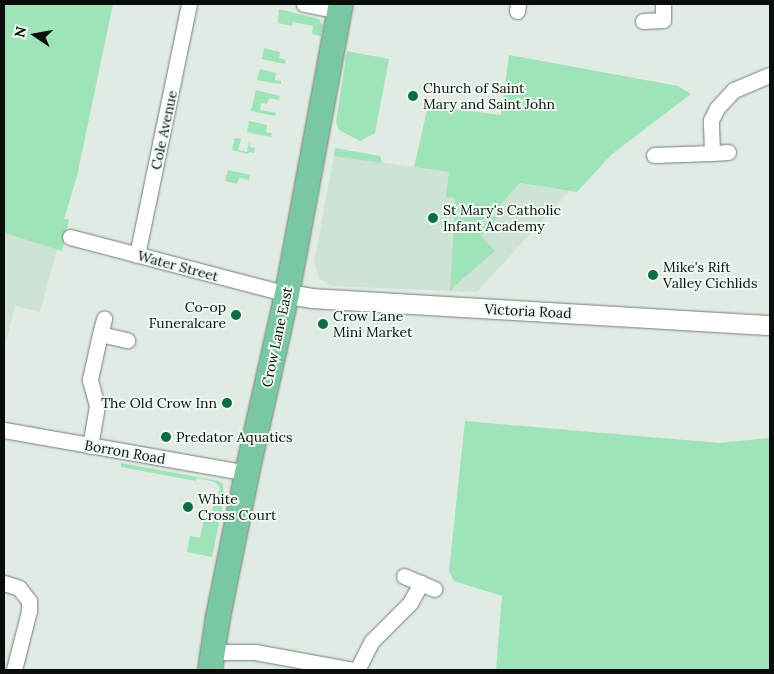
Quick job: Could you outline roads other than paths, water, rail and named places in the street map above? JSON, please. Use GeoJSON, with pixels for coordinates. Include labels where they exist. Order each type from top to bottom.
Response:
{"type":"FeatureCollection","features":[{"type":"Feature","properties":{"kind":"main road","name":"Crow Lane East"},"geometry":{"type":"LineString","coordinates":[[211,661],[247,473],[287,294],[341,7]]}},
{"type":"Feature","properties":{"kind":"street","name":"Cole Avenue"},"geometry":{"type":"LineString","coordinates":[[137,255],[189,4]]}},
{"type":"Feature","properties":{"kind":"street"},"geometry":{"type":"LineString","coordinates":[[304,4],[341,7]]}},
{"type":"Feature","properties":{"kind":"street"},"geometry":{"type":"LineString","coordinates":[[643,21],[664,20],[663,4]]}},
{"type":"Feature","properties":{"kind":"street"},"geometry":{"type":"LineString","coordinates":[[712,153],[712,120],[717,108],[734,90],[770,74]]}},
{"type":"Feature","properties":{"kind":"street"},"geometry":{"type":"LineString","coordinates":[[654,156],[728,152]]}},
{"type":"Feature","properties":{"kind":"street","name":"Water Street"},"geometry":{"type":"LineString","coordinates":[[70,237],[287,294]]}},
{"type":"Feature","properties":{"kind":"street","name":"Victoria Road"},"geometry":{"type":"LineString","coordinates":[[287,294],[312,298],[770,325]]}},
{"type":"Feature","properties":{"kind":"street"},"geometry":{"type":"LineString","coordinates":[[90,446],[97,406],[90,379],[104,319]]}},
{"type":"Feature","properties":{"kind":"street"},"geometry":{"type":"LineString","coordinates":[[100,334],[127,340]]}},
{"type":"Feature","properties":{"kind":"street","name":"Borron Road"},"geometry":{"type":"LineString","coordinates":[[4,430],[247,473]]}},
{"type":"Feature","properties":{"kind":"street"},"geometry":{"type":"LineString","coordinates":[[211,661],[255,652],[356,670],[372,641],[428,586],[404,576]]}},
{"type":"Feature","properties":{"kind":"street"},"geometry":{"type":"LineString","coordinates":[[4,583],[20,588],[29,601],[30,611],[14,670]]}},
{"type":"Feature","properties":{"kind":"place","name":"Church of Saint Mary and Saint John"},"geometry":{"type":"Point","coordinates":[413,96]}},
{"type":"Feature","properties":{"kind":"place","name":"St Mary's Catholic Infant Academy"},"geometry":{"type":"Point","coordinates":[433,218]}},
{"type":"Feature","properties":{"kind":"place","name":"Mike's Rift Valley Cichlids"},"geometry":{"type":"Point","coordinates":[653,275]}},
{"type":"Feature","properties":{"kind":"place","name":"Co-op Funeralcare"},"geometry":{"type":"Point","coordinates":[236,315]}},
{"type":"Feature","properties":{"kind":"place","name":"Crow Lane Mini Market"},"geometry":{"type":"Point","coordinates":[323,324]}},
{"type":"Feature","properties":{"kind":"place","name":"The Old Crow Inn"},"geometry":{"type":"Point","coordinates":[227,403]}},
{"type":"Feature","properties":{"kind":"place","name":"Predator Aquatics"},"geometry":{"type":"Point","coordinates":[166,437]}},
{"type":"Feature","properties":{"kind":"place","name":"White Cross Court"},"geometry":{"type":"Point","coordinates":[188,507]}}]}
